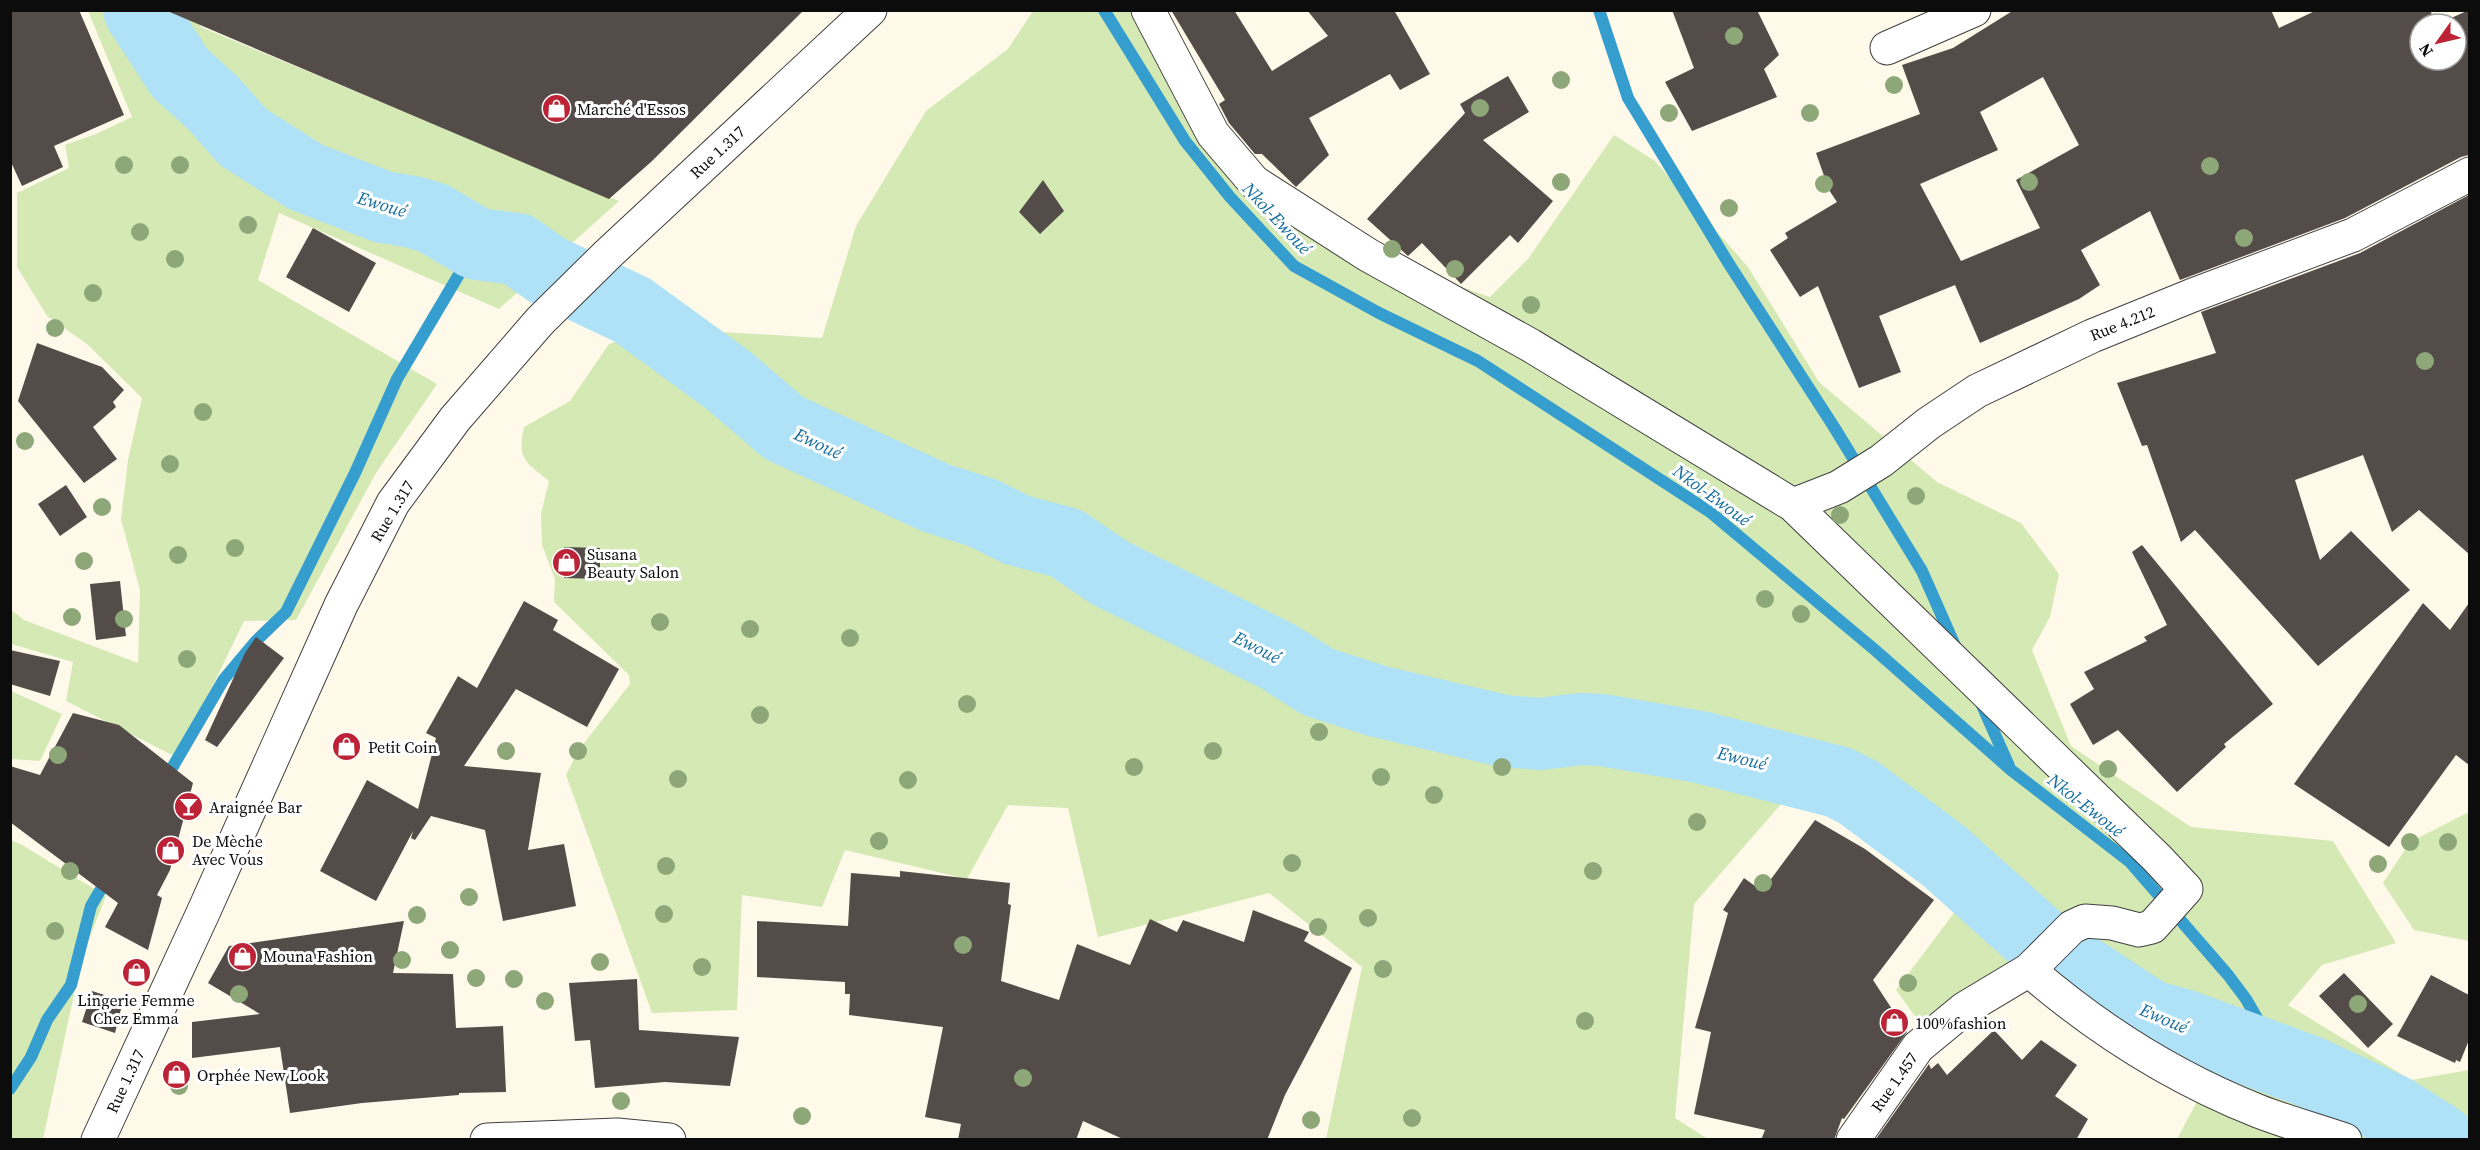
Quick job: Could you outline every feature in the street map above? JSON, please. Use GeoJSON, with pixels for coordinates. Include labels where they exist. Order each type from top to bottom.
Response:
{"type":"FeatureCollection","features":[{"type":"Feature","properties":{"kind":"street","name":"Rue 1.317"},"geometry":{"type":"LineString","coordinates":[[98,1140],[341,605],[393,503],[455,419],[540,321],[608,254],[870,10]]}},
{"type":"Feature","properties":{"kind":"street"},"geometry":{"type":"LineString","coordinates":[[1148,10],[1212,134],[1254,182],[1368,255],[1530,345],[1793,506]]}},
{"type":"Feature","properties":{"kind":"street"},"geometry":{"type":"LineString","coordinates":[[1887,48],[1974,10]]}},
{"type":"Feature","properties":{"kind":"street","name":"Rue 4.212"},"geometry":{"type":"LineString","coordinates":[[1793,506],[1839,487],[1881,461],[1929,423],[1977,391],[2102,332],[2353,235],[2469,174]]}},
{"type":"Feature","properties":{"kind":"street","name":"Rue 1.457"},"geometry":{"type":"LineString","coordinates":[[1793,506],[2157,858],[2186,889],[2152,927],[2139,930],[2112,923],[2085,921],[2072,927],[2029,970],[1964,1009],[1918,1047],[1853,1140]]}},
{"type":"Feature","properties":{"kind":"street"},"geometry":{"type":"LineString","coordinates":[[2029,970],[2063,999],[2178,1075],[2258,1111],[2345,1140]]}},
{"type":"Feature","properties":{"kind":"street"},"geometry":{"type":"LineString","coordinates":[[487,1140],[617,1135],[669,1140]]}},
{"type":"Feature","properties":{"kind":"green space"},"geometry":{"type":"Polygon","coordinates":[[[88,11],[192,11],[201,27],[619,201],[499,309],[279,213],[258,280],[437,384],[376,473],[296,620],[244,621],[178,758],[66,701],[73,662],[11,644],[10,609],[24,620],[138,663],[140,590],[121,519],[128,460],[142,398],[87,344],[47,316],[17,267],[17,193],[69,168],[65,145],[96,134],[132,117],[88,11]]]}},
{"type":"Feature","properties":{"kind":"green space"},"geometry":{"type":"Polygon","coordinates":[[[1033,11],[1142,11],[1219,152],[1428,275],[1490,297],[1528,259],[1614,135],[1655,161],[1748,267],[1819,382],[1937,482],[2021,523],[2059,574],[2050,617],[2032,650],[2071,746],[2191,827],[2333,841],[2396,943],[2322,965],[2288,1005],[2411,1080],[2469,1070],[2469,1139],[2177,1139],[2208,1081],[2027,952],[1923,1027],[1896,990],[1960,905],[1842,814],[1818,802],[1789,795],[1694,904],[1675,1118],[1708,1139],[1326,1139],[1362,967],[1269,893],[1098,937],[1068,808],[1008,805],[967,879],[845,850],[822,907],[742,895],[737,1010],[652,1013],[566,775],[578,751],[630,684],[629,675],[554,602],[555,579],[542,545],[541,514],[549,481],[525,459],[522,446],[524,427],[570,401],[609,344],[657,328],[822,338],[856,226],[926,111],[1008,49],[1033,11]]]}},
{"type":"Feature","properties":{"kind":"green space"},"geometry":{"type":"Polygon","coordinates":[[[11,691],[62,714],[40,761],[11,759],[11,691]]]}},
{"type":"Feature","properties":{"kind":"green space"},"geometry":{"type":"Polygon","coordinates":[[[2469,812],[2469,941],[2414,930],[2383,883],[2410,842],[2469,812]]]}},
{"type":"Feature","properties":{"kind":"green space"},"geometry":{"type":"Polygon","coordinates":[[[11,840],[106,896],[82,957],[43,1139],[11,1139],[11,840]]]}},
{"type":"Feature","properties":{"kind":"building"},"geometry":{"type":"Polygon","coordinates":[[[10,10],[79,10],[124,115],[54,146],[63,167],[22,186],[10,160],[10,10]]]}},
{"type":"Feature","properties":{"kind":"building","name":"Marché d'Essos"},"geometry":{"type":"Polygon","coordinates":[[[165,10],[804,10],[651,162],[609,199],[165,10]]]}},
{"type":"Feature","properties":{"kind":"building"},"geometry":{"type":"Polygon","coordinates":[[[1171,10],[1234,10],[1272,71],[1328,36],[1307,10],[1394,10],[1430,74],[1400,90],[1390,74],[1309,118],[1329,155],[1296,187],[1262,154],[1255,154],[1229,123],[1219,104],[1225,100],[1171,10]]]}},
{"type":"Feature","properties":{"kind":"building"},"geometry":{"type":"Polygon","coordinates":[[[1672,10],[1757,10],[1779,55],[1764,69],[1777,97],[1692,131],[1665,82],[1694,68],[1672,10]]]}},
{"type":"Feature","properties":{"kind":"building"},"geometry":{"type":"Polygon","coordinates":[[[2014,10],[2271,10],[2279,28],[2317,10],[2430,10],[2431,12],[2408,12],[2408,72],[2468,72],[2468,12],[2465,12],[2469,10],[2469,155],[2461,157],[2345,218],[2180,280],[2150,211],[2081,250],[2100,285],[2079,299],[1980,343],[1955,285],[1879,316],[1901,372],[1859,388],[1818,286],[1800,297],[1770,250],[1788,238],[1785,233],[1837,202],[1829,190],[1816,153],[1920,114],[1902,65],[1953,48],[2014,10]],[[2043,77],[1980,112],[1998,150],[1920,184],[1961,261],[2040,228],[2016,180],[2079,145],[2043,77]]]}},
{"type":"Feature","properties":{"kind":"building"},"geometry":{"type":"Polygon","coordinates":[[[1508,76],[1529,112],[1483,140],[1553,201],[1518,243],[1510,235],[1461,284],[1422,243],[1408,256],[1367,219],[1465,113],[1460,104],[1508,76]]]}},
{"type":"Feature","properties":{"kind":"building"},"geometry":{"type":"Polygon","coordinates":[[[1043,180],[1064,211],[1040,234],[1019,212],[1043,180]]]}},
{"type":"Feature","properties":{"kind":"building"},"geometry":{"type":"Polygon","coordinates":[[[2469,195],[2469,554],[2419,510],[2392,532],[2363,455],[2295,480],[2320,560],[2351,531],[2410,590],[2318,666],[2195,530],[2181,542],[2147,445],[2142,446],[2117,383],[2216,353],[2201,312],[2360,253],[2469,195]]]}},
{"type":"Feature","properties":{"kind":"building"},"geometry":{"type":"Polygon","coordinates":[[[313,228],[376,263],[349,312],[286,277],[313,228]]]}},
{"type":"Feature","properties":{"kind":"building"},"geometry":{"type":"Polygon","coordinates":[[[37,343],[102,367],[124,390],[113,402],[116,407],[93,427],[117,459],[84,483],[18,401],[37,343]]]}},
{"type":"Feature","properties":{"kind":"building"},"geometry":{"type":"Polygon","coordinates":[[[66,485],[87,517],[60,536],[38,504],[66,485]]]}},
{"type":"Feature","properties":{"kind":"building"},"geometry":{"type":"Polygon","coordinates":[[[2142,545],[2273,704],[2224,744],[2226,747],[2177,792],[2118,730],[2093,745],[2070,704],[2094,689],[2084,672],[2147,641],[2144,637],[2167,625],[2132,552],[2142,545]]]}},
{"type":"Feature","properties":{"kind":"building"},"geometry":{"type":"Polygon","coordinates":[[[564,547],[600,548],[600,579],[564,578],[564,547]]]}},
{"type":"Feature","properties":{"kind":"building"},"geometry":{"type":"Polygon","coordinates":[[[120,581],[126,636],[96,640],[90,584],[120,581]]]}},
{"type":"Feature","properties":{"kind":"building"},"geometry":{"type":"Polygon","coordinates":[[[524,601],[558,620],[553,630],[619,669],[587,727],[516,689],[464,766],[541,773],[528,850],[564,844],[576,906],[503,921],[485,830],[431,816],[415,840],[411,838],[413,831],[376,901],[320,871],[367,780],[418,809],[436,738],[426,733],[458,676],[477,688],[524,601]]]}},
{"type":"Feature","properties":{"kind":"building"},"geometry":{"type":"Polygon","coordinates":[[[2423,603],[2450,630],[2469,603],[2469,765],[2456,755],[2389,847],[2294,784],[2423,603]]]}},
{"type":"Feature","properties":{"kind":"building"},"geometry":{"type":"Polygon","coordinates":[[[256,637],[284,658],[217,747],[205,740],[245,653],[256,637]]]}},
{"type":"Feature","properties":{"kind":"building"},"geometry":{"type":"Polygon","coordinates":[[[10,650],[60,661],[50,696],[10,684],[10,650]]]}},
{"type":"Feature","properties":{"kind":"building"},"geometry":{"type":"Polygon","coordinates":[[[73,713],[119,725],[193,783],[170,870],[157,895],[162,898],[148,950],[105,927],[118,903],[10,822],[10,766],[40,775],[73,713]]]}},
{"type":"Feature","properties":{"kind":"building"},"geometry":{"type":"Polygon","coordinates":[[[1815,820],[1865,849],[1934,900],[1873,980],[1907,1032],[1844,1119],[1842,1118],[1834,1140],[1761,1140],[1765,1130],[1694,1114],[1711,1032],[1695,1028],[1728,913],[1723,910],[1744,878],[1762,891],[1815,820]]]}},
{"type":"Feature","properties":{"kind":"building"},"geometry":{"type":"Polygon","coordinates":[[[900,871],[1010,883],[1008,904],[1011,905],[1001,981],[1059,1000],[1077,944],[1130,965],[1150,919],[1177,932],[1183,920],[1244,942],[1253,910],[1309,932],[1304,941],[1352,968],[1285,1095],[1267,1140],[1125,1140],[1083,1121],[1076,1140],[958,1140],[961,1124],[925,1117],[943,1027],[849,1015],[850,994],[845,994],[845,982],[757,977],[757,921],[848,926],[851,873],[900,877],[900,871]]]}},
{"type":"Feature","properties":{"kind":"building"},"geometry":{"type":"Polygon","coordinates":[[[404,921],[393,973],[453,974],[456,1028],[503,1026],[506,1092],[459,1093],[459,1095],[362,1103],[290,1113],[280,1047],[192,1058],[192,1022],[260,1014],[208,983],[229,946],[404,921]]]}},
{"type":"Feature","properties":{"kind":"building"},"geometry":{"type":"Polygon","coordinates":[[[2344,973],[2393,1024],[2368,1048],[2319,996],[2344,973]]]}},
{"type":"Feature","properties":{"kind":"building"},"geometry":{"type":"Polygon","coordinates":[[[2431,975],[2469,995],[2469,1040],[2460,1062],[2456,1060],[2455,1063],[2397,1036],[2431,975]]]}},
{"type":"Feature","properties":{"kind":"building"},"geometry":{"type":"Polygon","coordinates":[[[637,979],[639,1030],[739,1037],[730,1086],[665,1082],[595,1088],[590,1040],[575,1041],[569,983],[637,979]]]}},
{"type":"Feature","properties":{"kind":"building"},"geometry":{"type":"Polygon","coordinates":[[[92,991],[123,1001],[115,1033],[82,1022],[92,991]]]}},
{"type":"Feature","properties":{"kind":"building"},"geometry":{"type":"Polygon","coordinates":[[[1994,1030],[2022,1060],[2041,1040],[2077,1065],[2055,1096],[2088,1119],[2076,1140],[1876,1139],[1929,1064],[1931,1069],[1938,1063],[1947,1075],[1994,1030]]]}},
{"type":"Feature","properties":{"kind":"waterway","name":"Ewoué"},"geometry":{"type":"LineString","coordinates":[[139,10],[180,73],[213,103],[243,137],[306,177],[383,207],[433,218],[477,244],[517,249],[547,270],[632,310],[728,380],[784,428],[936,498],[983,513],[1017,530],[1066,543],[1110,573],[1279,657],[1318,682],[1377,701],[1504,731],[1540,734],[1581,729],[1602,730],[1700,747],[1838,782],[1858,792],[1944,856],[2048,949],[2150,1016],[2183,1025],[2308,1071],[2396,1112],[2440,1140]]}},
{"type":"Feature","properties":{"kind":"waterway","name":"Nkol-Ewoué"},"geometry":{"type":"LineString","coordinates":[[1104,10],[1185,141],[1230,197],[1294,266],[1379,313],[1478,361],[1710,512],[1875,650],[2011,770],[2130,862],[2246,999],[2261,1025],[2265,1055]]}},
{"type":"Feature","properties":{"kind":"waterway"},"geometry":{"type":"LineString","coordinates":[[1599,10],[1628,98],[1729,264],[1834,427],[1922,571],[1956,648]]}},
{"type":"Feature","properties":{"kind":"waterway"},"geometry":{"type":"LineString","coordinates":[[165,780],[224,679],[255,642],[286,612],[355,473],[397,379],[477,244]]}},
{"type":"Feature","properties":{"kind":"waterway"},"geometry":{"type":"LineString","coordinates":[[1981,703],[2009,766]]}},
{"type":"Feature","properties":{"kind":"waterway"},"geometry":{"type":"LineString","coordinates":[[10,1089],[31,1057],[47,1020],[71,985],[91,906],[108,877]]}},
{"type":"Feature","properties":{"kind":"place","name":"Marché d'Essos"},"geometry":{"type":"Point","coordinates":[556,109]}},
{"type":"Feature","properties":{"kind":"place","name":"Susana Beauty Salon"},"geometry":{"type":"Point","coordinates":[566,563]}},
{"type":"Feature","properties":{"kind":"place","name":"Petit Coin"},"geometry":{"type":"Point","coordinates":[347,747]}},
{"type":"Feature","properties":{"kind":"place","name":"Araignée Bar"},"geometry":{"type":"Point","coordinates":[188,807]}},
{"type":"Feature","properties":{"kind":"place","name":"De Mèche Avec Vous"},"geometry":{"type":"Point","coordinates":[171,850]}},
{"type":"Feature","properties":{"kind":"place","name":"Mouna Fashion"},"geometry":{"type":"Point","coordinates":[242,956]}},
{"type":"Feature","properties":{"kind":"place","name":"Lingerie Femme Chez Emma"},"geometry":{"type":"Point","coordinates":[136,972]}},
{"type":"Feature","properties":{"kind":"place","name":"100%fashion"},"geometry":{"type":"Point","coordinates":[1894,1023]}},
{"type":"Feature","properties":{"kind":"place","name":"Orphée New Look"},"geometry":{"type":"Point","coordinates":[176,1075]}}]}
